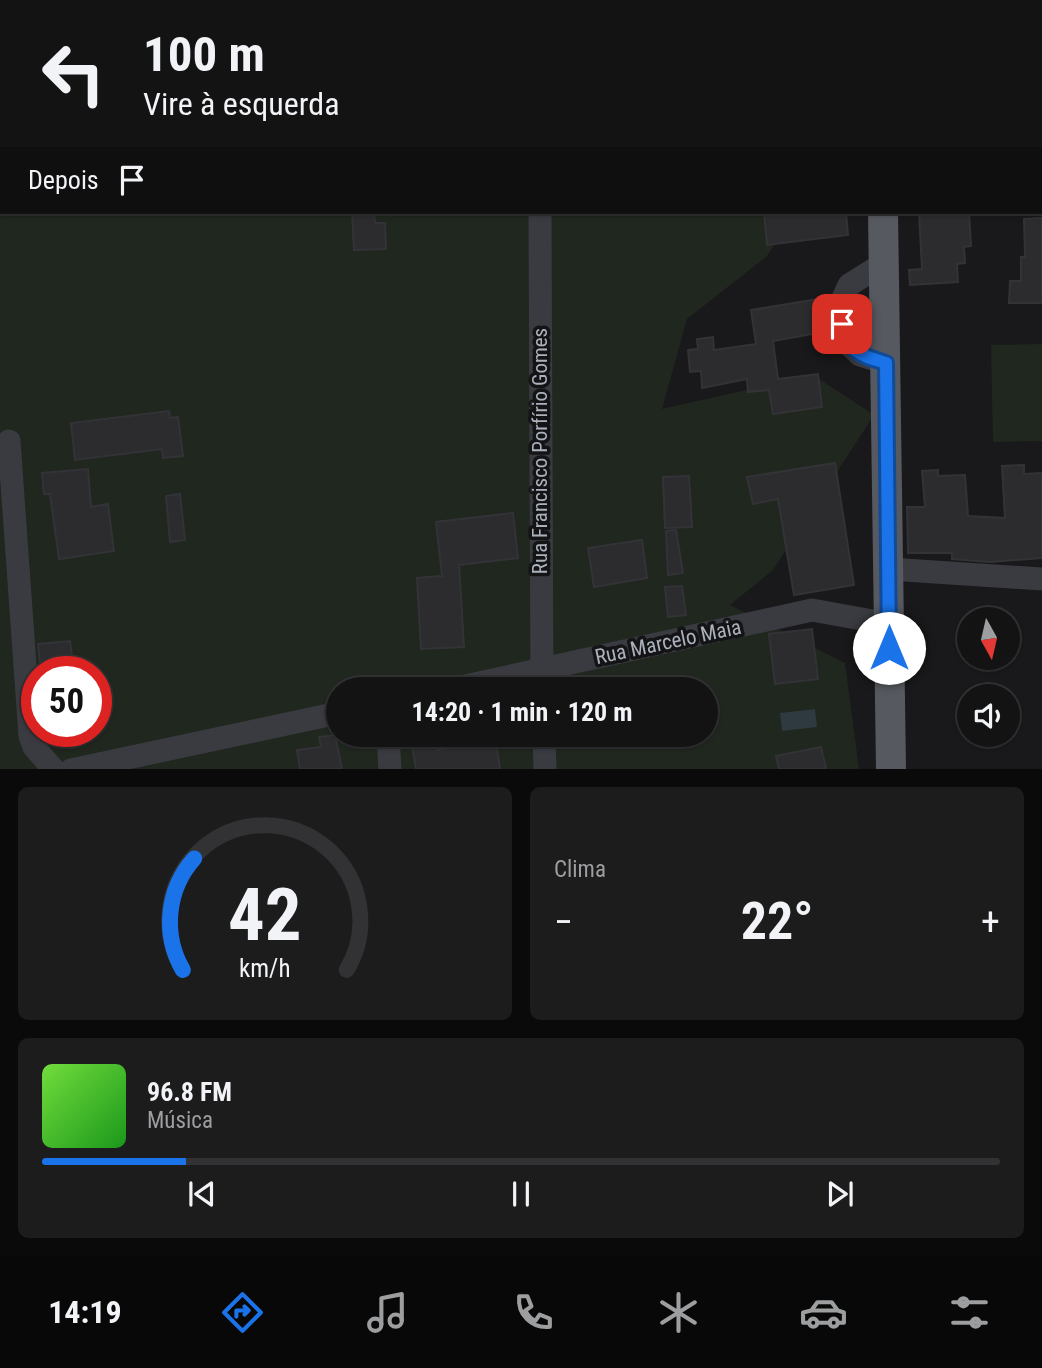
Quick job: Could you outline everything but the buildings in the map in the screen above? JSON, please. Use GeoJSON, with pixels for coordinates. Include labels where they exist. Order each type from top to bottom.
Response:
{"type":"FeatureCollection","features":[{"type":"Feature","properties":{"kind":"main road"},"geometry":{"type":"LineString","coordinates":[[883,214],[891,769]]}},
{"type":"Feature","properties":{"kind":"street","name":"Rua Francisco Porfírio Gomes"},"geometry":{"type":"LineString","coordinates":[[540,214],[541,677]]}},
{"type":"Feature","properties":{"kind":"street"},"geometry":{"type":"LineString","coordinates":[[884,263],[849,285],[839,307],[846,342],[860,355],[886,363]]}},
{"type":"Feature","properties":{"kind":"street"},"geometry":{"type":"LineString","coordinates":[[9,441],[30,736],[34,747],[54,769]]}},
{"type":"Feature","properties":{"kind":"street"},"geometry":{"type":"LineString","coordinates":[[889,569],[1042,579]]}},
{"type":"Feature","properties":{"kind":"street","name":"Rua Marcelo Maia"},"geometry":{"type":"LineString","coordinates":[[553,677],[812,610],[889,624]]}},
{"type":"Feature","properties":{"kind":"street"},"geometry":{"type":"LineString","coordinates":[[71,769],[326,716]]}},
{"type":"Feature","properties":{"kind":"street"},"geometry":{"type":"LineString","coordinates":[[389,747],[390,769]]}},
{"type":"Feature","properties":{"kind":"street"},"geometry":{"type":"LineString","coordinates":[[544,747],[545,769]]}},
{"type":"Feature","properties":{"kind":"shaded area"},"geometry":{"type":"Polygon","coordinates":[[[0,214],[797,214],[766,257],[687,319],[662,409],[813,375],[874,415],[773,570],[730,605],[845,663],[859,769],[0,769],[0,214]]]}},
{"type":"Feature","properties":{"kind":"shaded area"},"geometry":{"type":"Polygon","coordinates":[[[1042,344],[1042,441],[993,442],[991,345],[1042,344]]]}},
{"type":"Feature","properties":{"kind":"shaded area"},"geometry":{"type":"Polygon","coordinates":[[[815,709],[817,727],[782,731],[780,713],[815,709]]]}},
{"type":"Feature","properties":{"kind":"route"},"geometry":{"type":"LineString","coordinates":[[842,324],[846,342],[860,355],[886,363],[889,648]]}}]}
